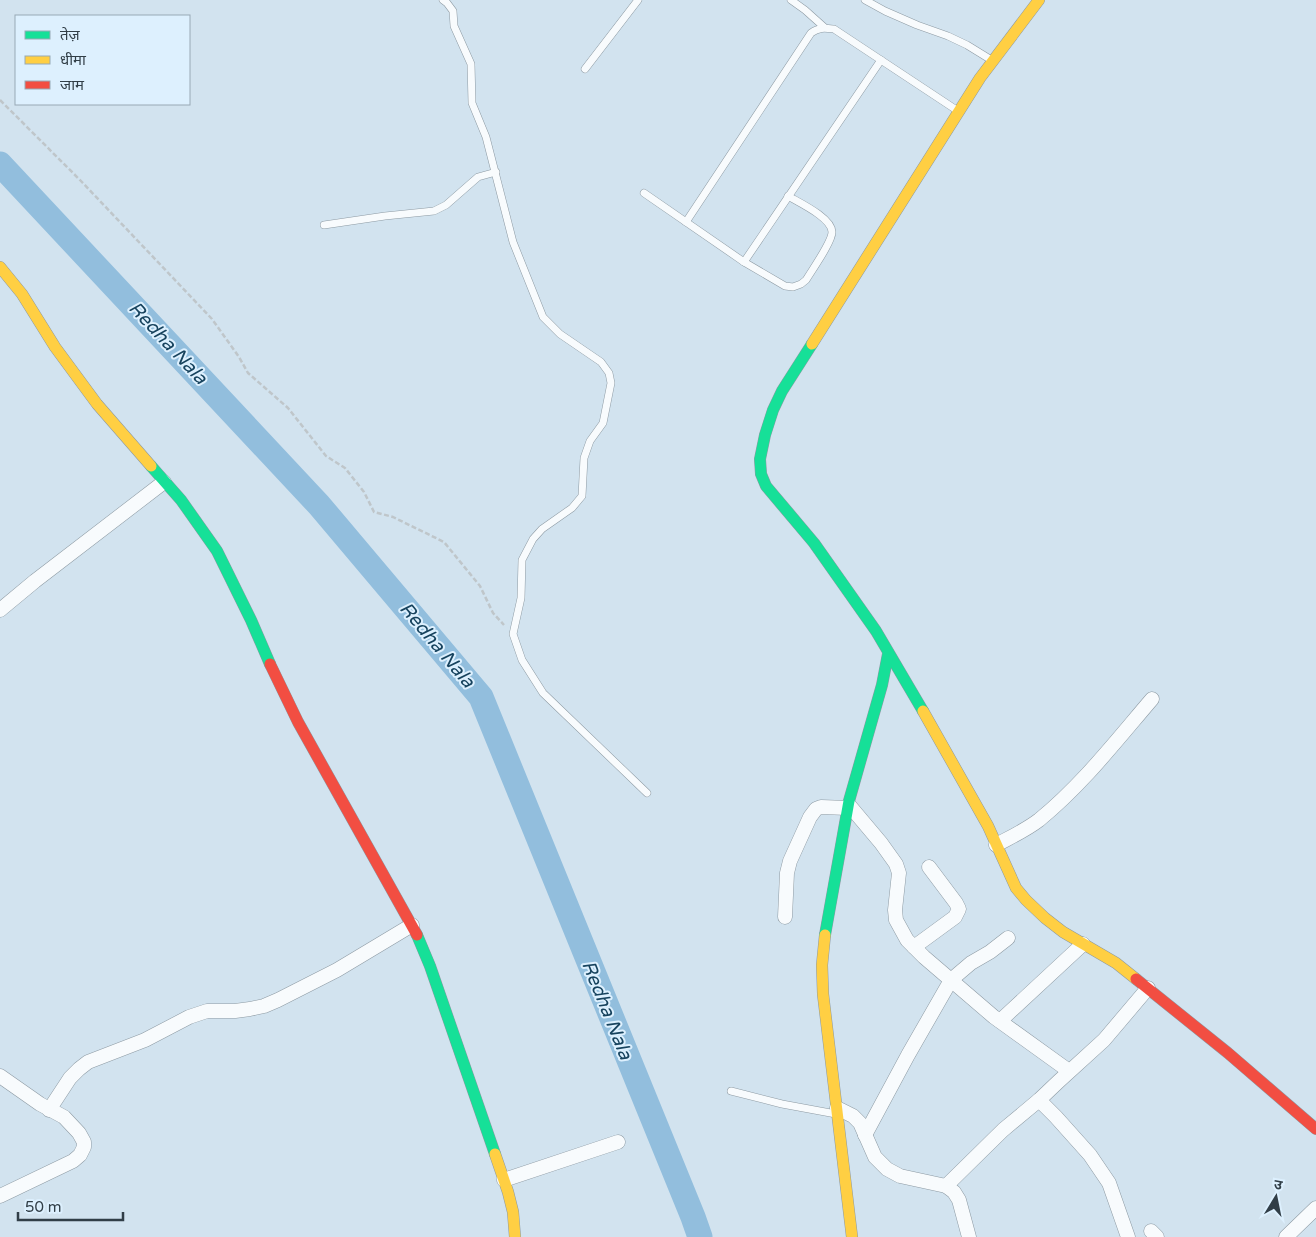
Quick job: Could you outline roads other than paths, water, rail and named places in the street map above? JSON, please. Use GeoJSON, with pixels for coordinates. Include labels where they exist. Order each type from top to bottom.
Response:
{"type":"FeatureCollection","features":[{"type":"Feature","properties":{"kind":"street"},"geometry":{"type":"LineString","coordinates":[[1039,0],[980,78],[782,391],[764,435],[760,459],[761,474],[766,486],[814,543],[876,631],[966,784],[988,826],[1016,888],[1026,900],[1063,932],[1116,963],[1148,988],[1228,1053],[1316,1129]]}},
{"type":"Feature","properties":{"kind":"street"},"geometry":{"type":"LineString","coordinates":[[0,267],[22,294],[55,347],[97,404],[181,500],[217,550],[298,722],[412,925],[430,966],[508,1192],[513,1212],[515,1237]]}},
{"type":"Feature","properties":{"kind":"street"},"geometry":{"type":"LineString","coordinates":[[0,610],[164,482]]}},
{"type":"Feature","properties":{"kind":"street"},"geometry":{"type":"LineString","coordinates":[[852,1237],[823,994],[822,965],[824,937],[848,806],[882,685],[888,654]]}},
{"type":"Feature","properties":{"kind":"street"},"geometry":{"type":"LineString","coordinates":[[996,845],[1020,833],[1038,820],[1075,787],[1152,700]]}},
{"type":"Feature","properties":{"kind":"street"},"geometry":{"type":"LineString","coordinates":[[785,917],[787,873],[790,861],[810,817],[816,809],[821,807],[848,806]]}},
{"type":"Feature","properties":{"kind":"street"},"geometry":{"type":"LineString","coordinates":[[848,806],[881,843],[896,864],[899,873],[895,910],[896,920],[907,940],[1000,1021],[1069,1071]]}},
{"type":"Feature","properties":{"kind":"street"},"geometry":{"type":"LineString","coordinates":[[914,947],[955,918],[959,909],[929,867]]}},
{"type":"Feature","properties":{"kind":"street"},"geometry":{"type":"LineString","coordinates":[[50,1110],[70,1078],[88,1062],[145,1040],[189,1017],[207,1011],[235,1011],[264,1006],[337,970],[412,925]]}},
{"type":"Feature","properties":{"kind":"street"},"geometry":{"type":"LineString","coordinates":[[865,1135],[951,980],[971,963],[990,952],[1008,938]]}},
{"type":"Feature","properties":{"kind":"street"},"geometry":{"type":"LineString","coordinates":[[1000,1021],[1083,944]]}},
{"type":"Feature","properties":{"kind":"street"},"geometry":{"type":"LineString","coordinates":[[946,1186],[1003,1130],[1039,1100],[1104,1040],[1148,988]]}},
{"type":"Feature","properties":{"kind":"street"},"geometry":{"type":"LineString","coordinates":[[0,1196],[72,1161],[80,1155],[84,1147],[84,1142],[79,1133],[64,1117],[40,1104],[2,1075]]}},
{"type":"Feature","properties":{"kind":"street"},"geometry":{"type":"LineString","coordinates":[[1039,1100],[1090,1155],[1109,1182],[1128,1237]]}},
{"type":"Feature","properties":{"kind":"street"},"geometry":{"type":"LineString","coordinates":[[837,1111],[853,1116],[860,1123],[875,1157],[887,1169],[900,1176],[946,1186],[954,1192],[959,1200],[969,1237]]}},
{"type":"Feature","properties":{"kind":"street"},"geometry":{"type":"LineString","coordinates":[[504,1180],[618,1142]]}},
{"type":"Feature","properties":{"kind":"street"},"geometry":{"type":"LineString","coordinates":[[1286,1237],[1316,1208]]}},
{"type":"Feature","properties":{"kind":"lane"},"geometry":{"type":"LineString","coordinates":[[444,0],[453,12],[454,26],[471,64],[472,103],[486,137],[513,242],[543,316],[560,334],[601,362],[609,373],[611,383],[603,423],[590,441],[584,458],[582,496],[572,508],[542,529],[533,539],[522,560],[521,598],[513,634],[522,660],[543,693],[647,793]]}},
{"type":"Feature","properties":{"kind":"lane"},"geometry":{"type":"LineString","coordinates":[[585,69],[638,0]]}},
{"type":"Feature","properties":{"kind":"lane"},"geometry":{"type":"LineString","coordinates":[[791,0],[824,27]]}},
{"type":"Feature","properties":{"kind":"lane"},"geometry":{"type":"LineString","coordinates":[[865,0],[893,15],[967,45],[993,61]]}},
{"type":"Feature","properties":{"kind":"lane"},"geometry":{"type":"LineString","coordinates":[[686,222],[817,28],[834,29],[958,112]]}},
{"type":"Feature","properties":{"kind":"lane"},"geometry":{"type":"LineString","coordinates":[[744,262],[881,60]]}},
{"type":"Feature","properties":{"kind":"lane"},"geometry":{"type":"LineString","coordinates":[[324,225],[385,216],[434,212],[446,206],[478,177],[496,172]]}},
{"type":"Feature","properties":{"kind":"lane"},"geometry":{"type":"LineString","coordinates":[[644,193],[744,262],[785,286],[793,287],[806,280],[831,240],[832,231],[829,224],[823,218],[788,196]]}},
{"type":"Feature","properties":{"kind":"lane"},"geometry":{"type":"LineString","coordinates":[[731,1091],[811,1110],[837,1111]]}},
{"type":"Feature","properties":{"kind":"waterway","name":"Redha Nala"},"geometry":{"type":"LineString","coordinates":[[0,164],[319,505],[481,697],[700,1237]]}}]}
